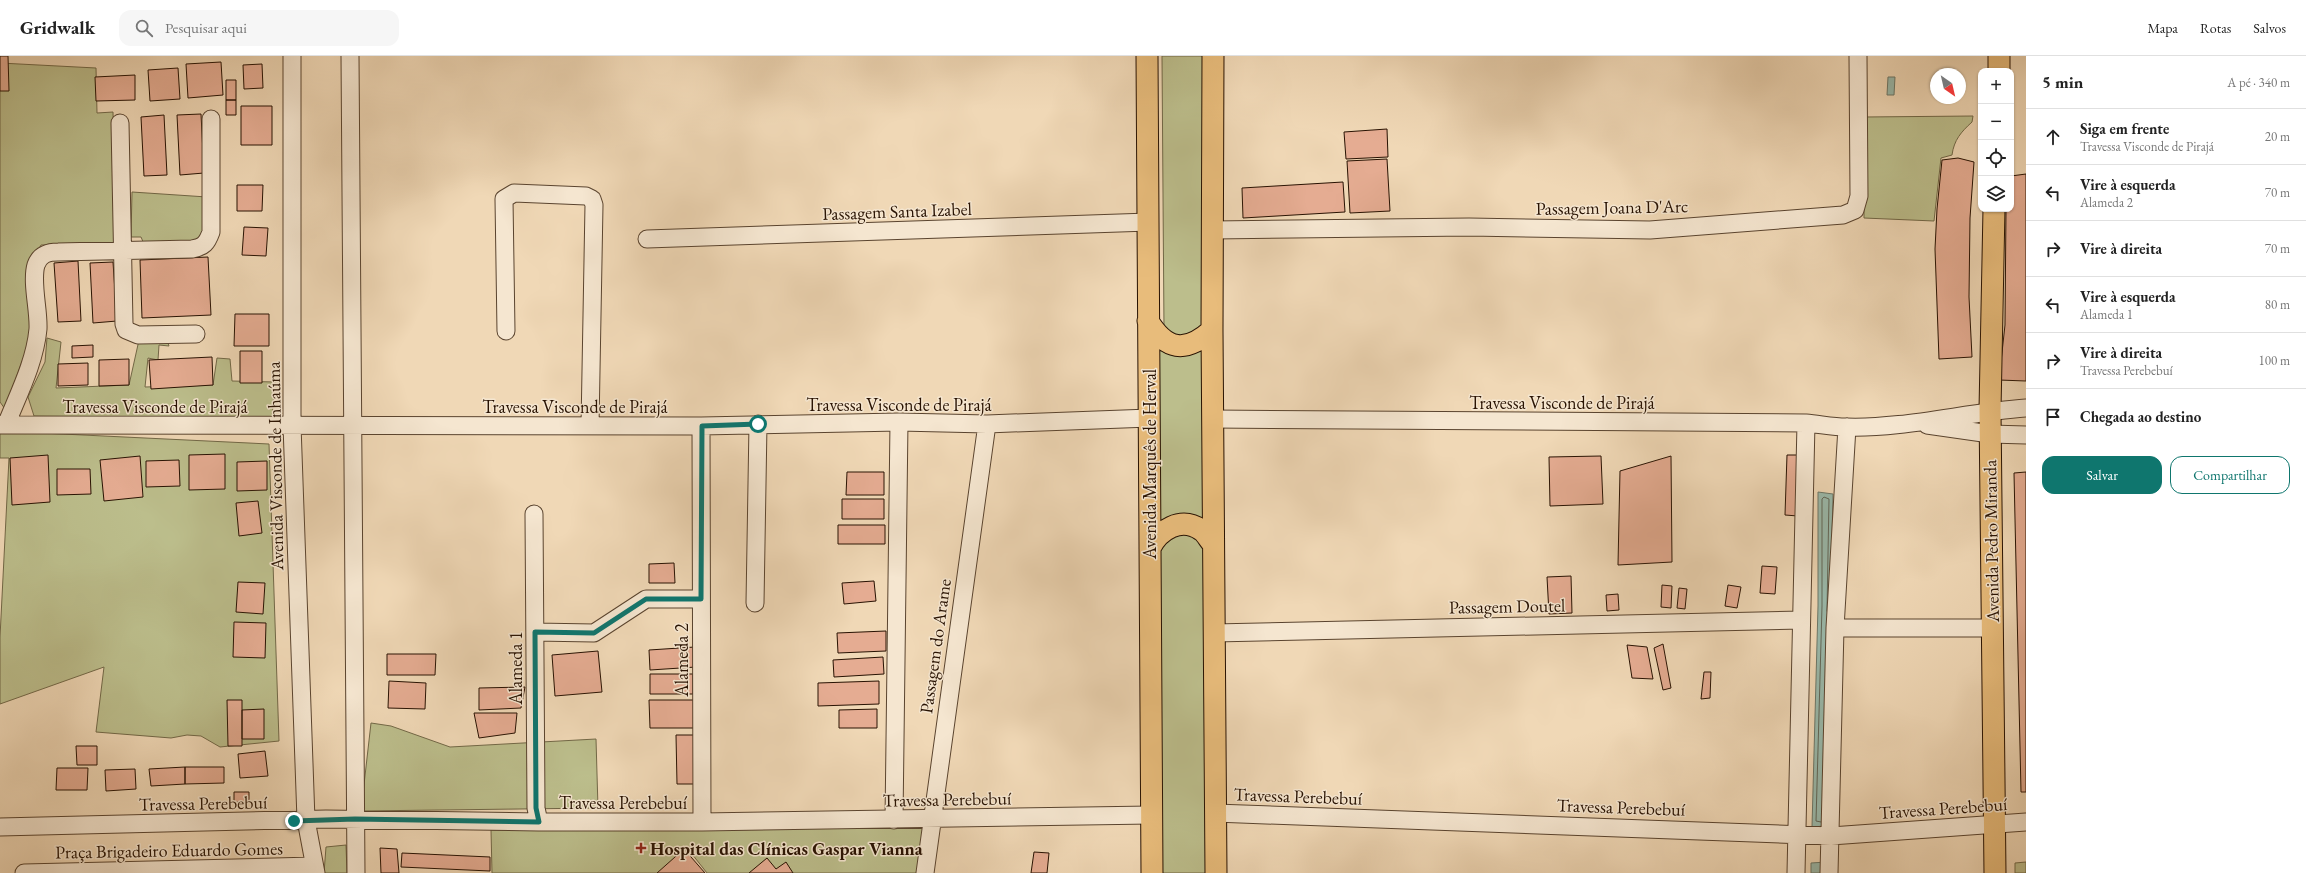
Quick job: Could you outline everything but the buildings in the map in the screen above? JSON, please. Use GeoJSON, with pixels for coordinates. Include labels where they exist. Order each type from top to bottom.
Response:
{"type":"FeatureCollection","features":[{"type":"Feature","properties":{"kind":"main road","name":"Avenida Marquês de Herval"},"geometry":{"type":"LineString","coordinates":[[1147,56],[1152,873]]}},
{"type":"Feature","properties":{"kind":"main road"},"geometry":{"type":"LineString","coordinates":[[1213,56],[1212,330],[1216,873]]}},
{"type":"Feature","properties":{"kind":"main road"},"geometry":{"type":"LineString","coordinates":[[1999,56],[1999,68]]}},
{"type":"Feature","properties":{"kind":"main road","name":"Avenida Pedro Miranda"},"geometry":{"type":"LineString","coordinates":[[1994,212],[1990,434],[1995,873]]}},
{"type":"Feature","properties":{"kind":"main road"},"geometry":{"type":"LineString","coordinates":[[1148,321],[1157,336],[1167,343],[1178,346],[1199,340],[1212,330]]}},
{"type":"Feature","properties":{"kind":"main road"},"geometry":{"type":"LineString","coordinates":[[1150,548],[1164,530],[1171,526],[1188,525],[1201,530],[1213,544]]}},
{"type":"Feature","properties":{"kind":"street","name":"Avenida Visconde de Inhaúma"},"geometry":{"type":"LineString","coordinates":[[292,56],[292,425],[306,820],[315,870]]}},
{"type":"Feature","properties":{"kind":"street"},"geometry":{"type":"LineString","coordinates":[[350,56],[356,873]]}},
{"type":"Feature","properties":{"kind":"street","name":"Passagem Joana D'Arc"},"geometry":{"type":"LineString","coordinates":[[1213,230],[1469,227],[1650,230],[1843,215],[1855,210],[1859,196],[1858,56]]}},
{"type":"Feature","properties":{"kind":"street"},"geometry":{"type":"LineString","coordinates":[[3,425],[25,379],[37,335],[35,269],[38,260],[47,252],[192,249],[202,247],[207,242],[211,232],[211,119]]}},
{"type":"Feature","properties":{"kind":"street"},"geometry":{"type":"LineString","coordinates":[[120,123],[124,251],[124,324],[126,330],[138,335],[196,334]]}},
{"type":"Feature","properties":{"kind":"street"},"geometry":{"type":"LineString","coordinates":[[506,330],[504,199],[514,193],[586,196],[592,199],[594,205],[590,426]]}},
{"type":"Feature","properties":{"kind":"street","name":"Passagem Santa Izabel"},"geometry":{"type":"LineString","coordinates":[[647,239],[1149,222]]}},
{"type":"Feature","properties":{"kind":"street","name":"Travessa Visconde de Pirajá"},"geometry":{"type":"LineString","coordinates":[[1213,419],[1806,423],[1847,427],[1909,423],[1990,410],[2026,408]]}},
{"type":"Feature","properties":{"kind":"street","name":"Travessa Visconde de Pirajá"},"geometry":{"type":"LineString","coordinates":[[3,425],[702,426],[899,422],[987,424],[1150,418]]}},
{"type":"Feature","properties":{"kind":"street","name":"Passagem do Arame"},"geometry":{"type":"LineString","coordinates":[[894,820],[899,422]]}},
{"type":"Feature","properties":{"kind":"street"},"geometry":{"type":"LineString","coordinates":[[1796,873],[1806,423]]}},
{"type":"Feature","properties":{"kind":"street","name":"Travessa Visconde de Pirajá"},"geometry":{"type":"LineString","coordinates":[[1909,423],[1990,434],[2026,436]]}},
{"type":"Feature","properties":{"kind":"street"},"geometry":{"type":"LineString","coordinates":[[755,604],[758,424]]}},
{"type":"Feature","properties":{"kind":"street","name":"Passagem do Arame"},"geometry":{"type":"LineString","coordinates":[[925,873],[930,820],[987,424]]}},
{"type":"Feature","properties":{"kind":"street","name":"Alameda 2"},"geometry":{"type":"LineString","coordinates":[[702,426],[702,822]]}},
{"type":"Feature","properties":{"kind":"street"},"geometry":{"type":"LineString","coordinates":[[1829,873],[1835,628],[1847,427]]}},
{"type":"Feature","properties":{"kind":"street","name":"Alameda 1"},"geometry":{"type":"LineString","coordinates":[[534,514],[536,808],[539,822]]}},
{"type":"Feature","properties":{"kind":"street"},"geometry":{"type":"LineString","coordinates":[[535,632],[594,633],[646,599],[701,599]]}},
{"type":"Feature","properties":{"kind":"street","name":"Passagem Doutel"},"geometry":{"type":"LineString","coordinates":[[1214,633],[1801,620]]}},
{"type":"Feature","properties":{"kind":"street"},"geometry":{"type":"LineString","coordinates":[[1835,628],[1992,628]]}},
{"type":"Feature","properties":{"kind":"street","name":"Travessa Perebebuí"},"geometry":{"type":"LineString","coordinates":[[1215,813],[1830,836],[2026,822]]}},
{"type":"Feature","properties":{"kind":"street","name":"Travessa Perebebuí"},"geometry":{"type":"LineString","coordinates":[[0,827],[355,819],[539,822],[702,822],[930,820],[1151,815]]}},
{"type":"Feature","properties":{"kind":"street","name":"Praça Brigadeiro Eduardo Gomes"},"geometry":{"type":"LineString","coordinates":[[24,873],[315,870]]}},
{"type":"Feature","properties":{"kind":"green space"},"geometry":{"type":"Polygon","coordinates":[[[1162,56],[1204,56],[1206,320],[1198,332],[1178,339],[1164,330],[1162,56]]]}},
{"type":"Feature","properties":{"kind":"green space"},"geometry":{"type":"Polygon","coordinates":[[[0,63],[96,68],[97,113],[113,112],[116,243],[41,245],[29,265],[33,331],[5,409],[0,402],[0,63]]]}},
{"type":"Feature","properties":{"kind":"green space"},"geometry":{"type":"Polygon","coordinates":[[[1973,116],[1972,122],[1961,133],[1956,141],[1952,155],[1941,158],[1934,221],[1864,218],[1864,117],[1973,116]]]}},
{"type":"Feature","properties":{"kind":"green space"},"geometry":{"type":"Polygon","coordinates":[[[132,192],[207,197],[207,228],[195,245],[144,244],[141,237],[131,237],[132,192]]]}},
{"type":"Feature","properties":{"kind":"green space"},"geometry":{"type":"Polygon","coordinates":[[[47,338],[61,342],[56,388],[129,385],[139,340],[166,338],[169,346],[159,345],[158,360],[148,358],[145,387],[213,385],[217,358],[230,359],[232,381],[275,382],[272,418],[34,416],[28,397],[45,362],[47,338]]]}},
{"type":"Feature","properties":{"kind":"green space"},"geometry":{"type":"Polygon","coordinates":[[[1209,338],[1207,528],[1158,524],[1159,342],[1209,338]]]}},
{"type":"Feature","properties":{"kind":"green space"},"geometry":{"type":"Polygon","coordinates":[[[0,431],[269,444],[279,741],[220,747],[201,736],[187,735],[171,738],[96,732],[104,667],[0,704],[0,637],[9,458],[0,458],[0,431]]]}},
{"type":"Feature","properties":{"kind":"green space"},"geometry":{"type":"Polygon","coordinates":[[[1178,530],[1204,539],[1208,873],[1161,873],[1157,546],[1178,530]]]}},
{"type":"Feature","properties":{"kind":"green space"},"geometry":{"type":"Polygon","coordinates":[[[371,723],[391,726],[450,747],[596,739],[598,808],[361,811],[371,723]]]}},
{"type":"Feature","properties":{"kind":"green space","name":"Hospital das Clínicas Gaspar Vianna"},"geometry":{"type":"Polygon","coordinates":[[[927,824],[921,873],[707,873],[688,849],[658,873],[492,873],[491,830],[927,824]]]}},
{"type":"Feature","properties":{"kind":"green space"},"geometry":{"type":"Polygon","coordinates":[[[346,845],[347,873],[324,873],[326,847],[346,845]]]}},
{"type":"Feature","properties":{"kind":"green space"},"geometry":{"type":"Polygon","coordinates":[[[2026,862],[2026,873],[2015,873],[2015,863],[2026,862]]]}},
{"type":"Feature","properties":{"kind":"water"},"geometry":{"type":"Polygon","coordinates":[[[1888,77],[1895,77],[1894,95],[1887,95],[1888,77]]]}},
{"type":"Feature","properties":{"kind":"water"},"geometry":{"type":"Polygon","coordinates":[[[1818,492],[1833,494],[1825,826],[1812,827],[1818,606],[1818,492]]]}},
{"type":"Feature","properties":{"kind":"water"},"geometry":{"type":"Polygon","coordinates":[[[1826,862],[1825,873],[1811,873],[1811,863],[1826,862]]]}},
{"type":"Feature","properties":{"kind":"place","name":"Hospital das Clínicas Gaspar Vianna"},"geometry":{"type":"Point","coordinates":[641,848]}},
{"type":"Feature","properties":{"kind":"route"},"geometry":{"type":"LineString","coordinates":[[294,821],[355,819],[539,822],[536,808],[535,632],[594,633],[646,599],[701,599],[702,426],[758,424]]}}]}
